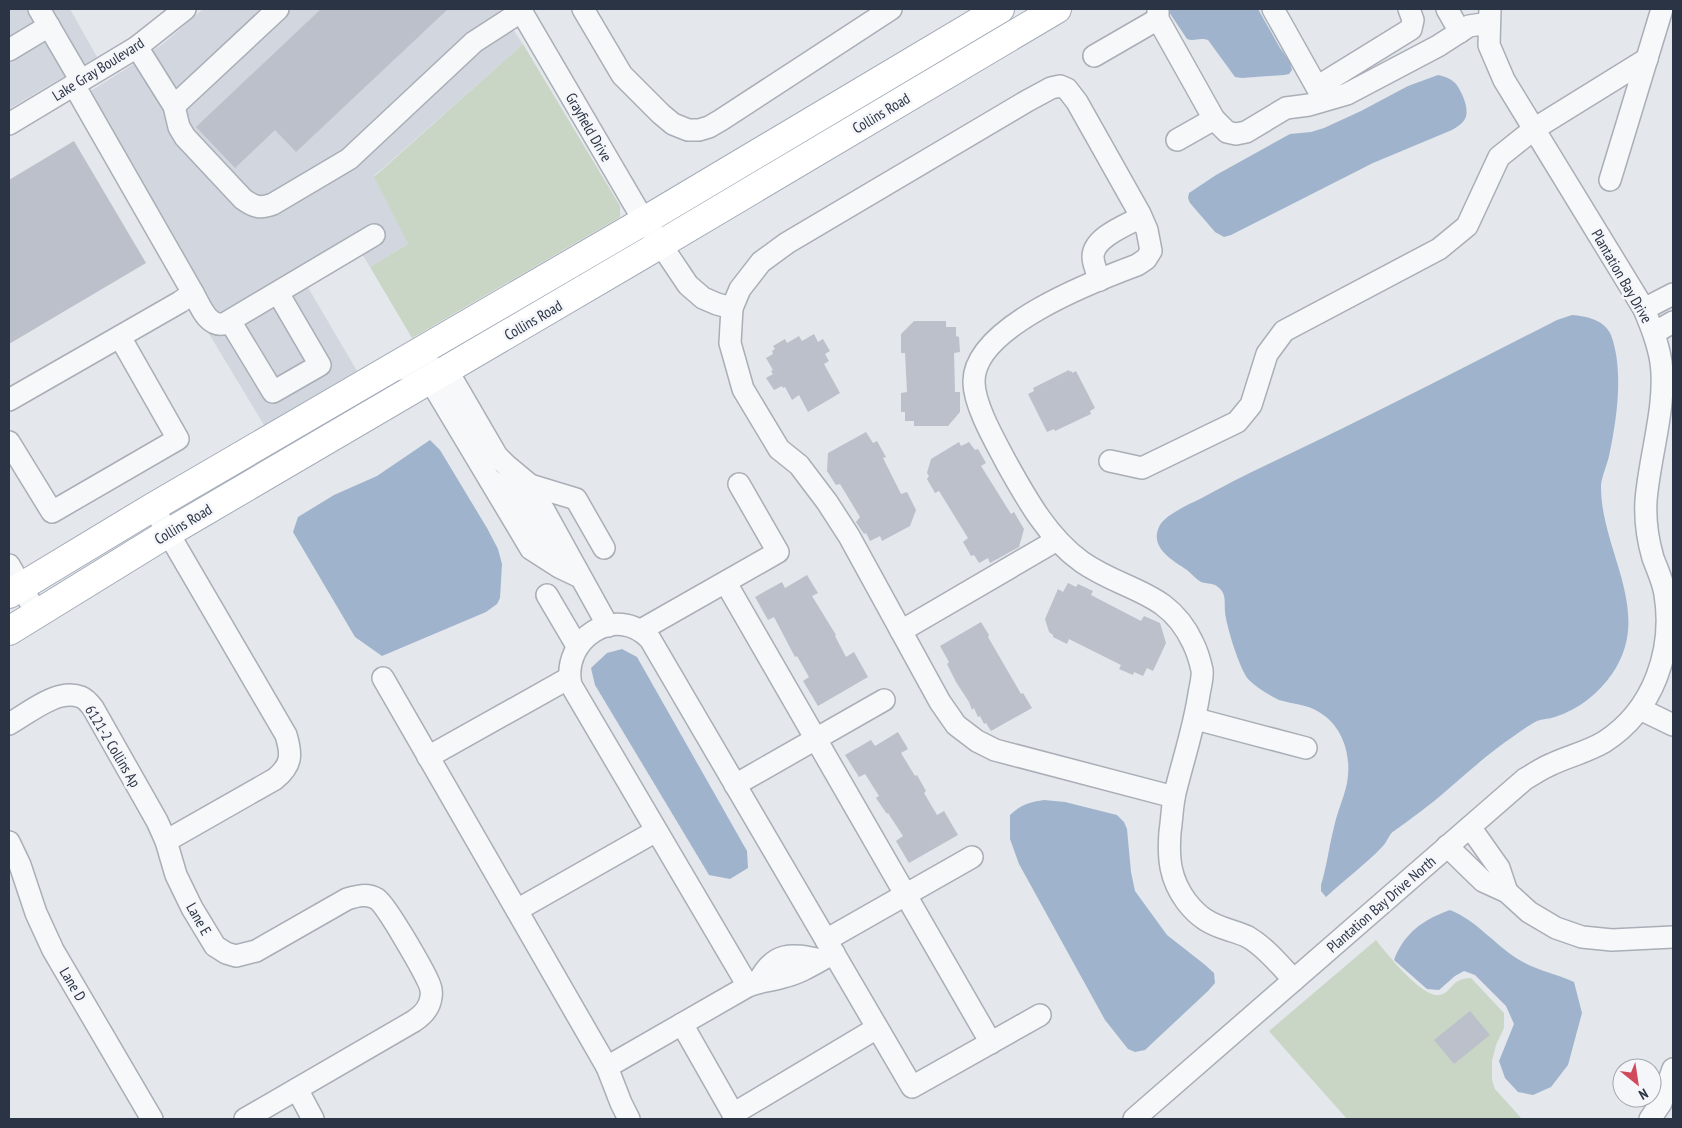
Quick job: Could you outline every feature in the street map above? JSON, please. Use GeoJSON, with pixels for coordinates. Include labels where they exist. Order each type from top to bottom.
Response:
{"type":"FeatureCollection","features":[{"type":"Feature","properties":{"kind":"main road","name":"Collins Road"},"geometry":{"type":"LineString","coordinates":[[13,582],[153,507],[644,221],[1000,9]]}},
{"type":"Feature","properties":{"kind":"main road","name":"Collins Road"},"geometry":{"type":"LineString","coordinates":[[9,631],[168,533],[1057,9]]}},
{"type":"Feature","properties":{"kind":"street","name":"Lake Gray Boulevard"},"geometry":{"type":"LineString","coordinates":[[9,124],[137,47],[185,9]]}},
{"type":"Feature","properties":{"kind":"street"},"geometry":{"type":"LineString","coordinates":[[174,106],[278,9]]}},
{"type":"Feature","properties":{"kind":"street"},"geometry":{"type":"LineString","coordinates":[[583,9],[622,75],[673,124],[688,130],[699,130],[710,127],[891,9]]}},
{"type":"Feature","properties":{"kind":"street"},"geometry":{"type":"LineString","coordinates":[[1273,9],[1321,94]]}},
{"type":"Feature","properties":{"kind":"street"},"geometry":{"type":"LineString","coordinates":[[1094,56],[1158,14],[1214,119],[1227,132],[1236,134],[1246,132],[1286,108],[1321,94],[1411,29],[1413,20],[1409,9]]}},
{"type":"Feature","properties":{"kind":"street"},"geometry":{"type":"LineString","coordinates":[[1447,9],[1460,32]]}},
{"type":"Feature","properties":{"kind":"street"},"geometry":{"type":"LineString","coordinates":[[1610,180],[1662,9]]}},
{"type":"Feature","properties":{"kind":"street"},"geometry":{"type":"LineString","coordinates":[[137,47],[174,106],[179,127],[185,137],[243,199],[253,207],[264,207],[349,160],[474,42],[521,10]]}},
{"type":"Feature","properties":{"kind":"street","name":"Grayfield Drive"},"geometry":{"type":"LineString","coordinates":[[521,10],[644,221],[688,285],[703,298],[732,308]]}},
{"type":"Feature","properties":{"kind":"street"},"geometry":{"type":"LineString","coordinates":[[1321,94],[1347,94],[1438,46],[1490,13]]}},
{"type":"Feature","properties":{"kind":"street","name":"Plantation Bay Drive"},"geometry":{"type":"LineString","coordinates":[[1490,13],[1489,45],[1504,80],[1644,308],[1654,333],[1661,363],[1666,411],[1646,504],[1652,555],[1664,591],[1667,613],[1666,644],[1659,674],[1640,709]]}},
{"type":"Feature","properties":{"kind":"street"},"geometry":{"type":"LineString","coordinates":[[9,50],[44,18],[77,83],[193,293],[211,322],[220,325],[230,321],[374,236]]}},
{"type":"Feature","properties":{"kind":"street"},"geometry":{"type":"LineString","coordinates":[[1110,461],[1142,468],[1237,422],[1251,405],[1267,354],[1284,331],[1439,249],[1467,226],[1500,157],[1534,129],[1647,59]]}},
{"type":"Feature","properties":{"kind":"street"},"geometry":{"type":"LineString","coordinates":[[1174,797],[995,750],[978,741],[956,725],[940,702],[849,536],[799,465],[780,449],[743,389],[730,343],[732,308],[740,289],[761,262],[787,243],[1027,100],[1051,88],[1060,86],[1067,89],[1077,102],[1141,217],[1147,230],[1151,251],[1146,259],[1136,265],[1064,295],[1023,319],[992,342],[978,363],[974,380],[976,397],[995,441],[1034,510],[1057,540],[1082,562],[1162,602],[1180,618],[1195,646],[1202,673],[1196,719],[1174,797],[1169,843],[1174,881],[1185,900],[1209,924],[1247,936],[1294,980]]}},
{"type":"Feature","properties":{"kind":"street"},"geometry":{"type":"LineString","coordinates":[[1177,140],[1214,119]]}},
{"type":"Feature","properties":{"kind":"street"},"geometry":{"type":"LineString","coordinates":[[1100,280],[1093,258],[1096,246],[1109,234],[1141,217]]}},
{"type":"Feature","properties":{"kind":"street"},"geometry":{"type":"LineString","coordinates":[[9,400],[193,293]]}},
{"type":"Feature","properties":{"kind":"street"},"geometry":{"type":"LineString","coordinates":[[230,321],[272,392],[320,365],[278,293]]}},
{"type":"Feature","properties":{"kind":"street"},"geometry":{"type":"LineString","coordinates":[[1644,308],[1673,294]]}},
{"type":"Feature","properties":{"kind":"street"},"geometry":{"type":"LineString","coordinates":[[1654,333],[1673,322]]}},
{"type":"Feature","properties":{"kind":"street"},"geometry":{"type":"LineString","coordinates":[[9,442],[52,512],[178,439],[120,337]]}},
{"type":"Feature","properties":{"kind":"street"},"geometry":{"type":"LineString","coordinates":[[382,373],[414,366],[431,367],[506,465],[530,484],[576,499],[604,548]]}},
{"type":"Feature","properties":{"kind":"street"},"geometry":{"type":"LineString","coordinates":[[438,375],[490,480],[518,495],[559,567],[580,577]]}},
{"type":"Feature","properties":{"kind":"street"},"geometry":{"type":"LineString","coordinates":[[530,484],[608,626]]}},
{"type":"Feature","properties":{"kind":"street"},"geometry":{"type":"LineString","coordinates":[[640,630],[778,552],[739,484]]}},
{"type":"Feature","properties":{"kind":"street"},"geometry":{"type":"LineString","coordinates":[[153,507],[286,735],[290,748],[289,762],[284,772],[275,779],[166,841]]}},
{"type":"Feature","properties":{"kind":"street"},"geometry":{"type":"LineString","coordinates":[[900,631],[1057,540]]}},
{"type":"Feature","properties":{"kind":"street"},"geometry":{"type":"LineString","coordinates":[[13,582],[37,614]]}},
{"type":"Feature","properties":{"kind":"street"},"geometry":{"type":"LineString","coordinates":[[726,583],[991,1043]]}},
{"type":"Feature","properties":{"kind":"street"},"geometry":{"type":"LineString","coordinates":[[547,595],[577,646]]}},
{"type":"Feature","properties":{"kind":"street"},"geometry":{"type":"LineString","coordinates":[[753,984],[656,831],[573,690],[569,678],[570,665],[577,646],[590,633],[608,626],[626,625],[640,630],[650,639],[735,785],[827,951],[877,1028],[912,1087],[1040,1015]]}},
{"type":"Feature","properties":{"kind":"street"},"geometry":{"type":"LineString","coordinates":[[383,678],[607,1067],[620,1103],[630,1119]]}},
{"type":"Feature","properties":{"kind":"street"},"geometry":{"type":"LineString","coordinates":[[428,757],[569,678]]}},
{"type":"Feature","properties":{"kind":"street","name":"6121-2 Collins Ap"},"geometry":{"type":"LineString","coordinates":[[9,724],[48,701],[61,696],[72,695],[84,698],[93,708],[157,821],[166,841]]}},
{"type":"Feature","properties":{"kind":"street"},"geometry":{"type":"LineString","coordinates":[[735,785],[884,700]]}},
{"type":"Feature","properties":{"kind":"street"},"geometry":{"type":"LineString","coordinates":[[1640,709],[1673,725]]}},
{"type":"Feature","properties":{"kind":"street","name":"Plantation Bay Drive North"},"geometry":{"type":"LineString","coordinates":[[1134,1119],[1525,779],[1551,764],[1582,753],[1604,741],[1640,709]]}},
{"type":"Feature","properties":{"kind":"street"},"geometry":{"type":"LineString","coordinates":[[1196,719],[1306,748]]}},
{"type":"Feature","properties":{"kind":"street"},"geometry":{"type":"LineString","coordinates":[[1470,827],[1499,868],[1507,892]]}},
{"type":"Feature","properties":{"kind":"street"},"geometry":{"type":"LineString","coordinates":[[518,910],[656,831]]}},
{"type":"Feature","properties":{"kind":"street","name":"Lane E"},"geometry":{"type":"LineString","coordinates":[[166,841],[176,876],[192,908],[215,946],[226,953],[236,956],[256,951],[347,899],[358,895],[369,896],[377,899],[384,906],[430,983],[432,995],[429,1007],[414,1022],[297,1089]]}},
{"type":"Feature","properties":{"kind":"street","name":"Lane D"},"geometry":{"type":"LineString","coordinates":[[9,842],[20,865],[36,913],[54,950],[152,1119]]}},
{"type":"Feature","properties":{"kind":"street"},"geometry":{"type":"LineString","coordinates":[[1447,846],[1483,882],[1507,892],[1529,912],[1556,928],[1582,937],[1612,940],[1673,938]]}},
{"type":"Feature","properties":{"kind":"street"},"geometry":{"type":"LineString","coordinates":[[607,1067],[753,984],[766,969],[780,958],[827,951],[905,895],[972,857]]}},
{"type":"Feature","properties":{"kind":"street"},"geometry":{"type":"LineString","coordinates":[[682,1024],[734,1116],[877,1028]]}},
{"type":"Feature","properties":{"kind":"street"},"geometry":{"type":"LineString","coordinates":[[1650,1119],[1661,1103],[1673,1069]]}},
{"type":"Feature","properties":{"kind":"street"},"geometry":{"type":"LineString","coordinates":[[245,1119],[297,1089],[314,1119]]}},
{"type":"Feature","properties":{"kind":"shaded area"},"geometry":{"type":"Polygon","coordinates":[[[9,9],[70,9],[97,57],[9,109],[9,9]]]}},
{"type":"Feature","properties":{"kind":"shaded area"},"geometry":{"type":"Polygon","coordinates":[[[203,9],[499,9],[523,44],[374,176],[408,244],[370,267],[361,252],[306,284],[357,371],[264,425],[73,102],[164,43],[203,9]]]}},
{"type":"Feature","properties":{"kind":"green space"},"geometry":{"type":"Polygon","coordinates":[[[523,44],[620,206],[620,217],[412,338],[370,267],[408,244],[374,177],[523,44]]]}},
{"type":"Feature","properties":{"kind":"green space"},"geometry":{"type":"Polygon","coordinates":[[[1376,940],[1405,974],[1423,989],[1432,994],[1444,994],[1459,980],[1471,978],[1504,1013],[1504,1028],[1496,1045],[1492,1061],[1492,1080],[1495,1089],[1522,1119],[1347,1119],[1269,1031],[1376,940]]]}},
{"type":"Feature","properties":{"kind":"water"},"geometry":{"type":"Polygon","coordinates":[[[1167,9],[1258,9],[1290,62],[1292,70],[1289,74],[1284,75],[1235,77],[1208,40],[1187,39],[1167,9]]]}},
{"type":"Feature","properties":{"kind":"water"},"geometry":{"type":"Polygon","coordinates":[[[1438,75],[1448,78],[1456,84],[1466,106],[1465,119],[1452,130],[1373,163],[1224,237],[1215,232],[1190,203],[1189,193],[1216,175],[1290,134],[1311,132],[1324,128],[1408,86],[1438,75]]]}},
{"type":"Feature","properties":{"kind":"water"},"geometry":{"type":"Polygon","coordinates":[[[1572,315],[1583,316],[1600,322],[1611,335],[1615,349],[1618,379],[1617,411],[1609,456],[1601,485],[1608,533],[1627,604],[1628,627],[1624,651],[1612,674],[1601,688],[1587,700],[1564,714],[1539,720],[1496,749],[1433,802],[1392,832],[1376,853],[1326,897],[1321,891],[1321,885],[1335,821],[1346,789],[1348,773],[1347,752],[1340,733],[1327,718],[1314,709],[1279,700],[1249,680],[1245,675],[1231,637],[1226,618],[1223,592],[1212,584],[1199,581],[1163,552],[1157,540],[1160,525],[1177,511],[1232,482],[1392,404],[1557,320],[1572,315]]]}},
{"type":"Feature","properties":{"kind":"water"},"geometry":{"type":"Polygon","coordinates":[[[430,440],[440,450],[498,549],[502,564],[500,598],[497,604],[486,612],[382,656],[355,637],[293,532],[298,517],[334,495],[377,476],[430,440]]]}},
{"type":"Feature","properties":{"kind":"water"},"geometry":{"type":"Polygon","coordinates":[[[622,649],[637,657],[747,851],[748,868],[730,879],[709,875],[595,685],[591,668],[607,653],[622,649]]]}},
{"type":"Feature","properties":{"kind":"water"},"geometry":{"type":"Polygon","coordinates":[[[1044,800],[1065,802],[1117,815],[1124,822],[1127,829],[1131,872],[1135,891],[1167,935],[1214,973],[1215,983],[1208,991],[1145,1050],[1135,1052],[1128,1049],[1105,1020],[1019,864],[1010,839],[1010,815],[1026,804],[1044,800]]]}},
{"type":"Feature","properties":{"kind":"water"},"geometry":{"type":"Polygon","coordinates":[[[1450,910],[1470,921],[1505,950],[1523,962],[1534,968],[1574,982],[1582,1013],[1568,1065],[1551,1087],[1533,1095],[1518,1092],[1505,1078],[1499,1061],[1514,1024],[1506,1006],[1475,975],[1464,971],[1439,990],[1427,989],[1394,960],[1403,942],[1416,928],[1450,910]]]}},
{"type":"Feature","properties":{"kind":"building"},"geometry":{"type":"Polygon","coordinates":[[[321,9],[448,9],[296,152],[275,130],[235,168],[196,127],[321,9]]]}},
{"type":"Feature","properties":{"kind":"building"},"geometry":{"type":"Polygon","coordinates":[[[74,141],[146,263],[9,344],[9,180],[74,141]]]}},
{"type":"Feature","properties":{"kind":"building"},"geometry":{"type":"Polygon","coordinates":[[[914,321],[946,321],[946,327],[956,327],[960,352],[954,353],[955,392],[960,392],[960,412],[948,426],[914,426],[914,421],[905,421],[905,412],[901,412],[901,393],[907,392],[905,353],[901,353],[901,334],[914,321]]]}},
{"type":"Feature","properties":{"kind":"building"},"geometry":{"type":"Polygon","coordinates":[[[814,334],[818,342],[823,339],[830,351],[825,354],[829,361],[824,364],[840,393],[808,412],[799,395],[792,400],[785,387],[783,388],[782,386],[774,390],[766,378],[773,374],[771,371],[773,370],[766,358],[773,354],[772,351],[775,349],[773,346],[785,339],[787,343],[799,336],[802,341],[814,334]]]}},
{"type":"Feature","properties":{"kind":"building"},"geometry":{"type":"Polygon","coordinates":[[[1069,370],[1072,373],[1076,371],[1095,408],[1090,411],[1091,414],[1055,431],[1054,429],[1047,432],[1028,394],[1034,391],[1033,388],[1069,370]]]}},
{"type":"Feature","properties":{"kind":"building"},"geometry":{"type":"Polygon","coordinates":[[[866,432],[873,443],[877,441],[886,457],[883,458],[901,494],[907,492],[916,510],[910,526],[882,541],[880,536],[870,541],[866,533],[864,534],[856,522],[860,517],[840,484],[836,485],[827,471],[828,453],[866,432]]]}},
{"type":"Feature","properties":{"kind":"building"},"geometry":{"type":"Polygon","coordinates":[[[959,442],[961,446],[969,442],[975,450],[978,449],[986,463],[981,466],[1011,514],[1014,512],[1024,529],[1019,547],[990,563],[988,558],[979,563],[974,555],[971,556],[963,542],[968,538],[939,491],[935,493],[927,479],[931,459],[959,442]]]}},
{"type":"Feature","properties":{"kind":"building"},"geometry":{"type":"Polygon","coordinates":[[[807,575],[818,593],[812,596],[836,635],[846,657],[854,652],[868,677],[818,706],[803,681],[809,677],[797,656],[795,657],[774,617],[768,620],[755,597],[782,582],[785,588],[807,575]]]}},
{"type":"Feature","properties":{"kind":"building"},"geometry":{"type":"Polygon","coordinates":[[[1068,583],[1076,587],[1078,584],[1093,591],[1091,595],[1141,621],[1144,616],[1160,623],[1166,643],[1153,671],[1147,668],[1143,676],[1134,672],[1133,675],[1119,669],[1121,665],[1069,639],[1067,644],[1053,637],[1049,632],[1045,619],[1058,589],[1063,592],[1068,583]]]}},
{"type":"Feature","properties":{"kind":"building"},"geometry":{"type":"Polygon","coordinates":[[[981,622],[1021,694],[1023,693],[1032,708],[991,731],[986,723],[984,724],[980,716],[978,717],[974,708],[972,710],[947,664],[949,662],[940,646],[981,622]]]}},
{"type":"Feature","properties":{"kind":"building"},"geometry":{"type":"Polygon","coordinates":[[[898,732],[908,749],[901,753],[915,776],[917,775],[926,791],[924,793],[937,815],[944,811],[958,835],[909,863],[896,841],[903,836],[876,798],[879,796],[865,774],[859,777],[845,755],[871,740],[875,746],[898,732]]]}},
{"type":"Feature","properties":{"kind":"building"},"geometry":{"type":"Polygon","coordinates":[[[1470,1011],[1490,1035],[1454,1064],[1434,1040],[1470,1011]]]}}]}
